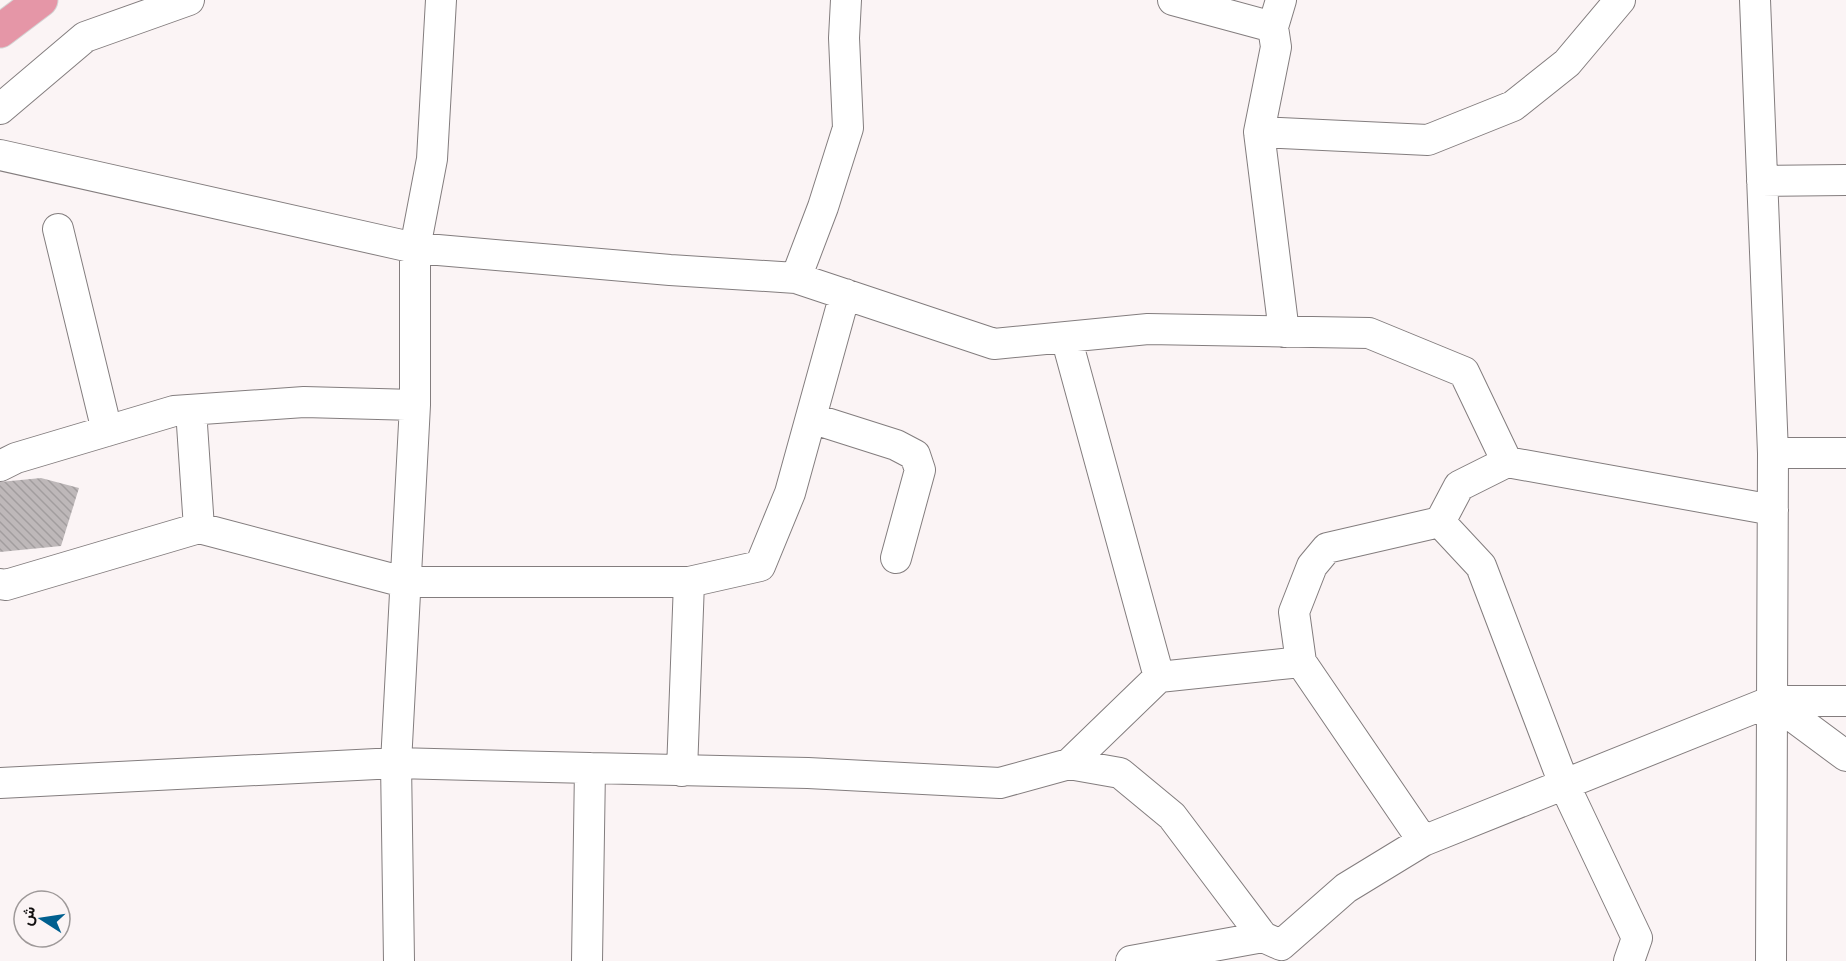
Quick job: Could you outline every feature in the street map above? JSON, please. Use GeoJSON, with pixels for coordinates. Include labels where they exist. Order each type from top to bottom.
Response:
{"type":"FeatureCollection","features":[{"type":"Feature","properties":{"kind":"highway"},"geometry":{"type":"LineString","coordinates":[[0,31],[41,0]]}},
{"type":"Feature","properties":{"kind":"street"},"geometry":{"type":"LineString","coordinates":[[0,109],[85,37],[189,0]]}},
{"type":"Feature","properties":{"kind":"street"},"geometry":{"type":"LineString","coordinates":[[796,278],[823,207],[848,128],[844,38],[846,0]]}},
{"type":"Feature","properties":{"kind":"street"},"geometry":{"type":"LineString","coordinates":[[1173,0],[1277,14],[1276,47],[1259,132],[1284,332]]}},
{"type":"Feature","properties":{"kind":"street"},"geometry":{"type":"LineString","coordinates":[[1259,132],[1428,140],[1513,106],[1567,63],[1620,0]]}},
{"type":"Feature","properties":{"kind":"street"},"geometry":{"type":"LineString","coordinates":[[1755,0],[1773,453],[1771,961]]}},
{"type":"Feature","properties":{"kind":"street"},"geometry":{"type":"LineString","coordinates":[[399,961],[396,763],[415,405],[415,248],[432,159],[448,3]]}},
{"type":"Feature","properties":{"kind":"street"},"geometry":{"type":"LineString","coordinates":[[0,155],[415,248],[670,270],[796,278],[994,344],[1148,329],[1369,333],[1464,372],[1507,462]]}},
{"type":"Feature","properties":{"kind":"street"},"geometry":{"type":"LineString","coordinates":[[1762,180],[1846,180]]}},
{"type":"Feature","properties":{"kind":"street"},"geometry":{"type":"LineString","coordinates":[[58,229],[107,431]]}},
{"type":"Feature","properties":{"kind":"street"},"geometry":{"type":"LineString","coordinates":[[0,584],[6,585],[199,528],[404,582],[690,582],[760,566],[790,494],[845,294]]}},
{"type":"Feature","properties":{"kind":"street"},"geometry":{"type":"LineString","coordinates":[[1066,337],[1159,677]]}},
{"type":"Feature","properties":{"kind":"street"},"geometry":{"type":"LineString","coordinates":[[0,466],[174,411],[304,402],[415,405]]}},
{"type":"Feature","properties":{"kind":"street"},"geometry":{"type":"LineString","coordinates":[[190,410],[199,528]]}},
{"type":"Feature","properties":{"kind":"street"},"geometry":{"type":"LineString","coordinates":[[811,418],[896,445],[915,455],[920,470],[896,558]]}},
{"type":"Feature","properties":{"kind":"street"},"geometry":{"type":"LineString","coordinates":[[1773,453],[1846,453]]}},
{"type":"Feature","properties":{"kind":"street"},"geometry":{"type":"LineString","coordinates":[[1423,841],[1301,662],[1294,612],[1312,566],[1327,548],[1440,522],[1459,486],[1507,462],[1773,510]]}},
{"type":"Feature","properties":{"kind":"street"},"geometry":{"type":"LineString","coordinates":[[1440,522],[1480,566],[1564,784],[1637,938],[1629,961]]}},
{"type":"Feature","properties":{"kind":"street"},"geometry":{"type":"LineString","coordinates":[[682,771],[690,582]]}},
{"type":"Feature","properties":{"kind":"street"},"geometry":{"type":"LineString","coordinates":[[1069,764],[1159,677],[1301,662]]}},
{"type":"Feature","properties":{"kind":"street"},"geometry":{"type":"LineString","coordinates":[[1772,701],[1846,756]]}},
{"type":"Feature","properties":{"kind":"street"},"geometry":{"type":"LineString","coordinates":[[1131,961],[1274,948],[1346,888],[1423,841],[1772,701],[1846,701]]}},
{"type":"Feature","properties":{"kind":"street"},"geometry":{"type":"LineString","coordinates":[[0,783],[396,763],[808,773],[1000,783],[1069,764],[1120,773],[1172,816],[1274,948]]}},
{"type":"Feature","properties":{"kind":"street"},"geometry":{"type":"LineString","coordinates":[[587,961],[590,768]]}},
{"type":"Feature","properties":{"kind":"building"},"geometry":{"type":"Polygon","coordinates":[[[41,478],[79,488],[61,546],[0,552],[0,482],[41,478]]]}}]}
